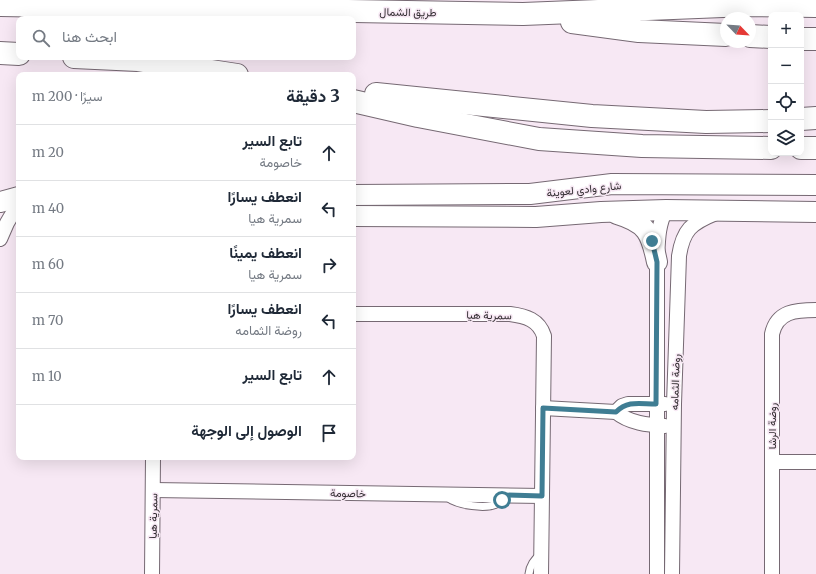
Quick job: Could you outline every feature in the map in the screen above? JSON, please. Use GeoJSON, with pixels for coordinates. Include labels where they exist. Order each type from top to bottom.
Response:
{"type":"FeatureCollection","features":[{"type":"Feature","properties":{"kind":"highway","name":"طريق الشمال"},"geometry":{"type":"LineString","coordinates":[[0,5],[523,14],[741,5],[816,6]]}},
{"type":"Feature","properties":{"kind":"highway"},"geometry":{"type":"LineString","coordinates":[[523,14],[584,24],[639,30],[720,35]]}},
{"type":"Feature","properties":{"kind":"highway"},"geometry":{"type":"LineString","coordinates":[[756,36],[768,37]]}},
{"type":"Feature","properties":{"kind":"highway"},"geometry":{"type":"LineString","coordinates":[[804,39],[816,39]]}},
{"type":"Feature","properties":{"kind":"highway"},"geometry":{"type":"LineString","coordinates":[[0,53],[16,54]]}},
{"type":"Feature","properties":{"kind":"highway"},"geometry":{"type":"LineString","coordinates":[[138,60],[217,72]]}},
{"type":"Feature","properties":{"kind":"highway"},"geometry":{"type":"LineString","coordinates":[[356,92],[592,116],[706,122],[768,121]]}},
{"type":"Feature","properties":{"kind":"highway"},"geometry":{"type":"LineString","coordinates":[[356,102],[418,116],[539,139],[642,146],[768,148]]}},
{"type":"Feature","properties":{"kind":"highway"},"geometry":{"type":"LineString","coordinates":[[804,119],[816,118]]}},
{"type":"Feature","properties":{"kind":"highway"},"geometry":{"type":"LineString","coordinates":[[804,148],[816,148]]}},
{"type":"Feature","properties":{"kind":"main road","name":"شارع وادي لعوينة"},"geometry":{"type":"LineString","coordinates":[[356,195],[530,194],[612,184],[816,185]]}},
{"type":"Feature","properties":{"kind":"main road"},"geometry":{"type":"LineString","coordinates":[[666,210],[674,202],[690,197],[816,194]]}},
{"type":"Feature","properties":{"kind":"main road"},"geometry":{"type":"LineString","coordinates":[[356,216],[536,217],[666,210],[720,212],[816,212]]}},
{"type":"Feature","properties":{"kind":"main road"},"geometry":{"type":"LineString","coordinates":[[611,212],[633,220],[646,230],[652,241],[657,262]]}},
{"type":"Feature","properties":{"kind":"street"},"geometry":{"type":"LineString","coordinates":[[0,239],[7,222],[10,207]]}},
{"type":"Feature","properties":{"kind":"street","name":"روضة الثمامه"},"geometry":{"type":"LineString","coordinates":[[657,574],[657,262],[659,229],[666,210]]}},
{"type":"Feature","properties":{"kind":"street","name":"روضة الثمامه"},"geometry":{"type":"LineString","coordinates":[[672,574],[674,404],[679,256],[681,242],[689,228],[702,219],[720,212]]}},
{"type":"Feature","properties":{"kind":"street","name":"روضة الرشا"},"geometry":{"type":"LineString","coordinates":[[772,574],[772,334],[782,316],[798,310],[816,310]]}},
{"type":"Feature","properties":{"kind":"street","name":"سمرية هيا"},"geometry":{"type":"LineString","coordinates":[[356,314],[510,314],[530,319],[542,329],[544,336],[541,574]]}},
{"type":"Feature","properties":{"kind":"street"},"geometry":{"type":"LineString","coordinates":[[616,412],[622,406],[628,404],[674,404]]}},
{"type":"Feature","properties":{"kind":"street"},"geometry":{"type":"LineString","coordinates":[[543,408],[616,412],[629,421],[656,426],[674,427]]}},
{"type":"Feature","properties":{"kind":"street","name":"سمرية هيا"},"geometry":{"type":"LineString","coordinates":[[152,574],[153,460]]}},
{"type":"Feature","properties":{"kind":"street"},"geometry":{"type":"LineString","coordinates":[[772,462],[816,462]]}},
{"type":"Feature","properties":{"kind":"street","name":"خاصومة"},"geometry":{"type":"LineString","coordinates":[[153,490],[542,496]]}},
{"type":"Feature","properties":{"kind":"lane"},"geometry":{"type":"LineString","coordinates":[[529,574],[530,567],[533,562],[541,554]]}},
{"type":"Feature","properties":{"kind":"route"},"geometry":{"type":"LineString","coordinates":[[502,500],[504,495],[542,496],[543,408],[616,412],[622,406],[628,404],[656,404],[657,262],[652,241]]}}]}
